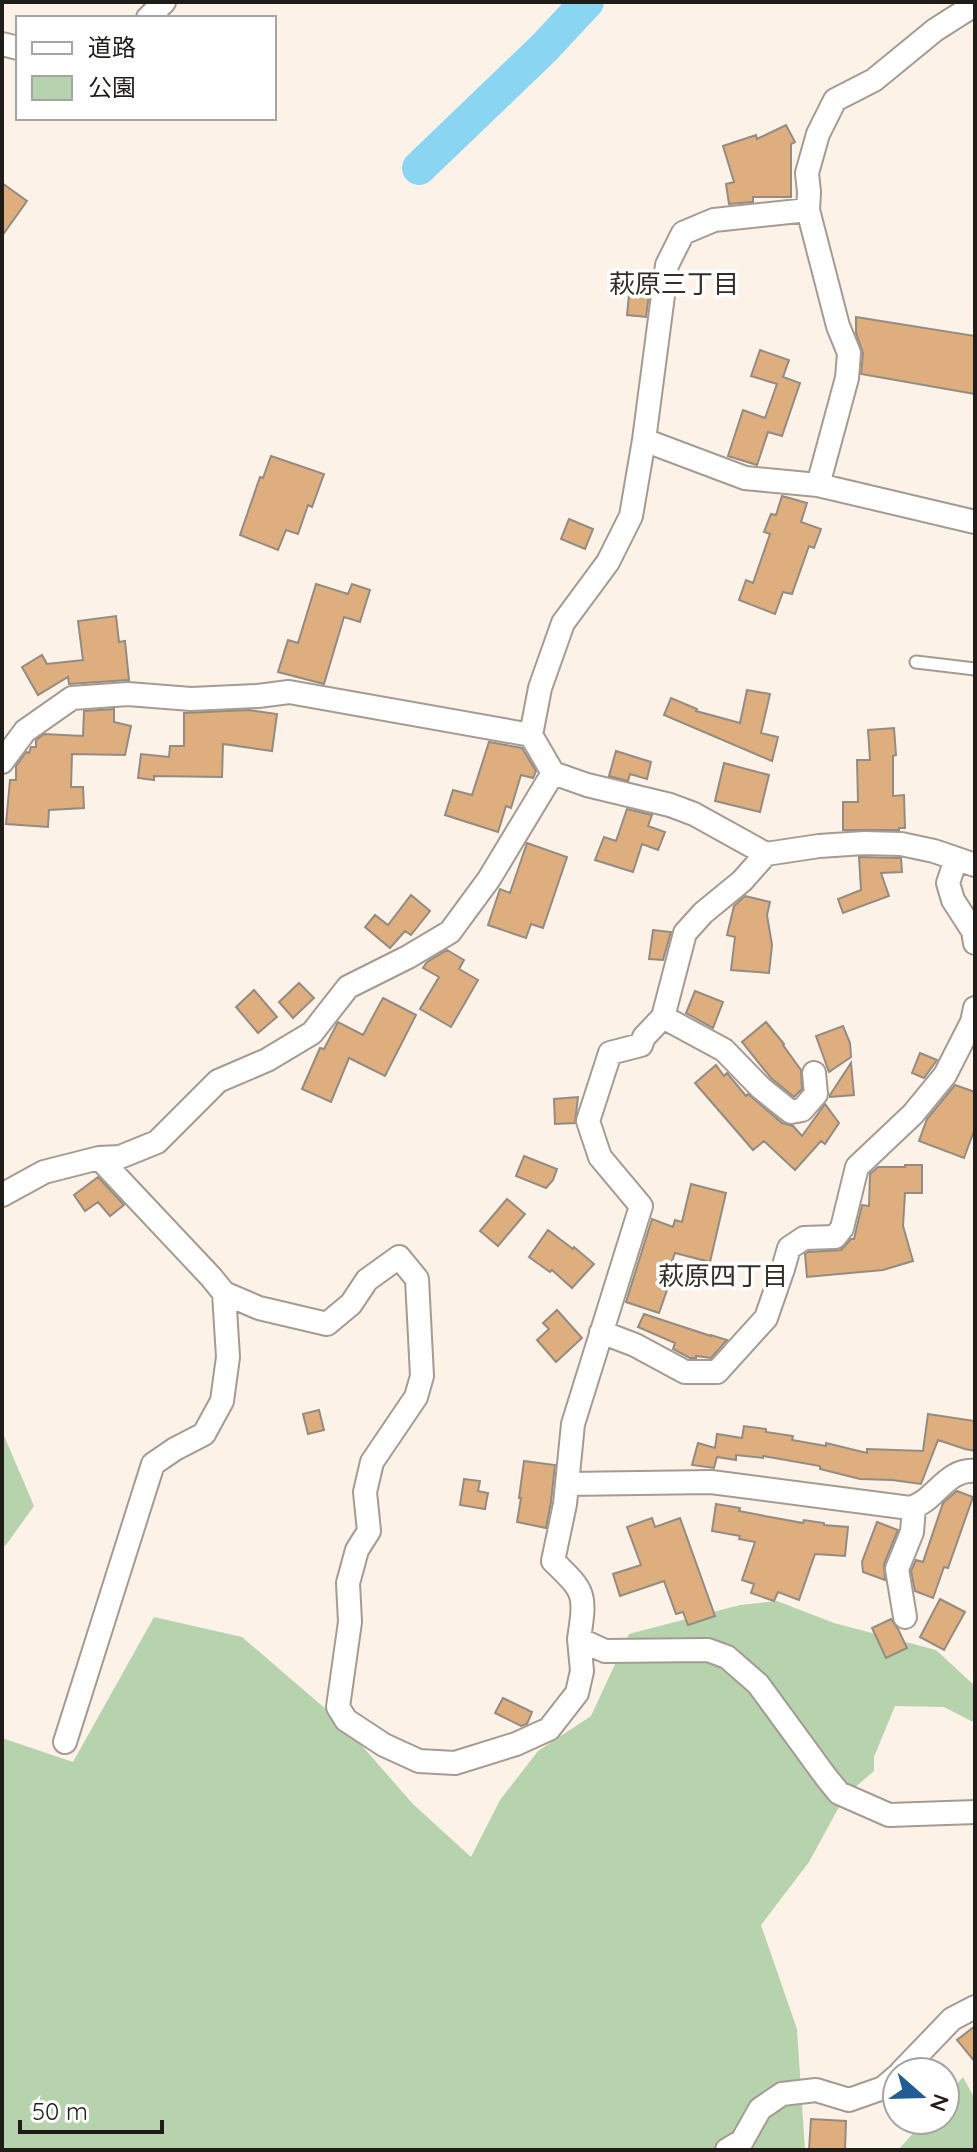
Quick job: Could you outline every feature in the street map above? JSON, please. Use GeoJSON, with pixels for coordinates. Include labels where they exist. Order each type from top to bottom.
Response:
{"type":"FeatureCollection","features":[{"type":"Feature","properties":{"kind":"street"},"geometry":{"type":"LineString","coordinates":[[818,485],[847,378],[849,353],[838,326],[808,210],[807,173],[818,134],[835,100],[874,80],[974,2]]}},
{"type":"Feature","properties":{"kind":"street"},"geometry":{"type":"LineString","coordinates":[[808,210],[714,220],[683,233],[667,265],[631,516],[608,562],[563,623],[540,688],[531,735],[553,773],[694,814],[766,854],[849,844],[901,844],[966,862],[948,883],[953,900],[973,931],[975,943]]}},
{"type":"Feature","properties":{"kind":"street"},"geometry":{"type":"LineString","coordinates":[[644,440],[745,478],[818,485],[975,522]]}},
{"type":"Feature","properties":{"kind":"street"},"geometry":{"type":"LineString","coordinates":[[2,762],[25,731],[72,698],[128,694],[191,699],[289,692],[531,735]]}},
{"type":"Feature","properties":{"kind":"street"},"geometry":{"type":"LineString","coordinates":[[2,1195],[44,1172],[99,1158],[120,1157],[157,1142],[218,1081],[267,1060],[312,1033],[348,987],[450,932],[489,879],[553,773]]}},
{"type":"Feature","properties":{"kind":"street"},"geometry":{"type":"LineString","coordinates":[[99,1158],[224,1293],[259,1308],[327,1324],[351,1304],[367,1280],[399,1257],[417,1279],[422,1376],[416,1397],[372,1462],[365,1492],[369,1531],[357,1550],[348,1583],[350,1622],[338,1707],[346,1720],[384,1745],[419,1761],[455,1763],[516,1744],[549,1729],[577,1693],[582,1671],[579,1639],[584,1608],[579,1586],[553,1561],[567,1484],[573,1424],[641,1206],[600,1157],[588,1121],[610,1053],[641,1045],[644,1037],[663,1017],[685,933],[703,913],[742,881],[766,854]]}},
{"type":"Feature","properties":{"kind":"street"},"geometry":{"type":"LineString","coordinates":[[601,1332],[635,1345],[685,1372],[717,1372],[766,1318],[789,1248],[804,1238],[835,1237],[842,1228],[857,1167],[913,1114],[945,1075],[972,1022],[975,1008]]}},
{"type":"Feature","properties":{"kind":"street"},"geometry":{"type":"LineString","coordinates":[[663,1017],[724,1050],[761,1088],[791,1112],[802,1110],[816,1094],[814,1073]]}},
{"type":"Feature","properties":{"kind":"street"},"geometry":{"type":"LineString","coordinates":[[65,1742],[153,1464],[204,1434],[222,1401],[228,1357],[224,1293]]}},
{"type":"Feature","properties":{"kind":"street"},"geometry":{"type":"LineString","coordinates":[[567,1484],[711,1482],[914,1507],[921,1505],[951,1477],[975,1471]]}},
{"type":"Feature","properties":{"kind":"street"},"geometry":{"type":"LineString","coordinates":[[905,1617],[897,1569],[912,1532],[914,1507]]}},
{"type":"Feature","properties":{"kind":"street"},"geometry":{"type":"LineString","coordinates":[[579,1639],[605,1651],[708,1650],[727,1657],[758,1684],[839,1793],[889,1815],[975,1812]]}},
{"type":"Feature","properties":{"kind":"street"},"geometry":{"type":"LineString","coordinates":[[916,2056],[952,2019],[975,2007]]}},
{"type":"Feature","properties":{"kind":"street"},"geometry":{"type":"LineString","coordinates":[[727,2150],[742,2141],[760,2109],[782,2094],[816,2090],[849,2100],[881,2089]]}},
{"type":"Feature","properties":{"kind":"lane"},"geometry":{"type":"LineString","coordinates":[[916,662],[975,669]]}},
{"type":"Feature","properties":{"kind":"green space"},"geometry":{"type":"Polygon","coordinates":[[[2,1431],[34,1506],[2,1547],[2,1431]]]}},
{"type":"Feature","properties":{"kind":"green space"},"geometry":{"type":"Polygon","coordinates":[[[777,1601],[834,1623],[936,1650],[975,1686],[975,1723],[944,1707],[895,1706],[874,1757],[874,1771],[845,1796],[809,1862],[761,1925],[797,2029],[805,2150],[2,2150],[2,1738],[73,1762],[154,1617],[242,1637],[342,1723],[413,1804],[471,1857],[500,1800],[538,1751],[591,1716],[629,1634],[740,1605],[777,1601]]]}},
{"type":"Feature","properties":{"kind":"green space"},"geometry":{"type":"Polygon","coordinates":[[[963,2077],[975,2099],[975,2150],[898,2150],[911,2136],[961,2136],[963,2077]]]}},
{"type":"Feature","properties":{"kind":"building"},"geometry":{"type":"Polygon","coordinates":[[[786,125],[795,142],[791,144],[791,197],[753,197],[753,202],[729,204],[726,184],[734,182],[723,146],[756,135],[757,139],[786,125]]]}},
{"type":"Feature","properties":{"kind":"building"},"geometry":{"type":"Polygon","coordinates":[[[2,183],[27,201],[2,236],[2,183]]]}},
{"type":"Feature","properties":{"kind":"building"},"geometry":{"type":"Polygon","coordinates":[[[630,284],[650,287],[646,317],[627,315],[630,284]]]}},
{"type":"Feature","properties":{"kind":"building"},"geometry":{"type":"Polygon","coordinates":[[[856,317],[975,336],[975,394],[861,374],[863,353],[856,333],[856,317]]]}},
{"type":"Feature","properties":{"kind":"building"},"geometry":{"type":"Polygon","coordinates":[[[760,350],[789,360],[783,377],[800,383],[782,436],[768,432],[757,465],[728,456],[743,410],[765,418],[777,384],[751,376],[760,350]]]}},
{"type":"Feature","properties":{"kind":"building"},"geometry":{"type":"Polygon","coordinates":[[[271,456],[324,474],[298,534],[286,530],[278,550],[240,535],[260,477],[263,478],[271,456]]]}},
{"type":"Feature","properties":{"kind":"building"},"geometry":{"type":"Polygon","coordinates":[[[782,496],[807,503],[801,522],[821,529],[814,548],[809,546],[792,594],[783,592],[775,614],[739,600],[746,580],[753,583],[770,534],[764,532],[771,514],[776,515],[782,496]]]}},
{"type":"Feature","properties":{"kind":"building"},"geometry":{"type":"Polygon","coordinates":[[[569,519],[593,529],[585,549],[561,539],[569,519]]]}},
{"type":"Feature","properties":{"kind":"building"},"geometry":{"type":"Polygon","coordinates":[[[316,584],[348,594],[352,584],[370,590],[360,622],[344,617],[324,684],[278,672],[288,640],[298,643],[316,584]]]}},
{"type":"Feature","properties":{"kind":"building"},"geometry":{"type":"Polygon","coordinates":[[[116,616],[119,642],[125,641],[129,680],[69,684],[68,677],[38,695],[22,667],[42,655],[47,664],[83,660],[78,621],[116,616]]]}},
{"type":"Feature","properties":{"kind":"building"},"geometry":{"type":"Polygon","coordinates":[[[747,690],[770,694],[761,733],[778,737],[772,761],[664,715],[671,698],[696,711],[740,723],[747,690]]]}},
{"type":"Feature","properties":{"kind":"building"},"geometry":{"type":"Polygon","coordinates":[[[114,709],[114,722],[131,726],[125,755],[72,754],[71,787],[83,787],[84,808],[49,810],[48,827],[6,824],[10,780],[16,780],[16,766],[31,747],[36,747],[36,740],[44,734],[83,736],[84,711],[114,709]]]}},
{"type":"Feature","properties":{"kind":"building"},"geometry":{"type":"Polygon","coordinates":[[[249,710],[277,714],[272,751],[223,744],[222,777],[138,778],[141,754],[169,757],[170,746],[184,746],[184,713],[249,710]]]}},
{"type":"Feature","properties":{"kind":"building"},"geometry":{"type":"Polygon","coordinates":[[[894,728],[893,796],[904,795],[905,828],[843,830],[843,802],[858,802],[857,760],[870,760],[868,730],[894,728]]]}},
{"type":"Feature","properties":{"kind":"building"},"geometry":{"type":"Polygon","coordinates":[[[489,742],[522,748],[536,771],[533,778],[521,775],[511,808],[506,806],[498,832],[445,815],[453,790],[472,795],[489,742]]]}},
{"type":"Feature","properties":{"kind":"building"},"geometry":{"type":"Polygon","coordinates":[[[616,751],[651,762],[647,779],[630,774],[628,781],[609,776],[616,751]]]}},
{"type":"Feature","properties":{"kind":"building"},"geometry":{"type":"Polygon","coordinates":[[[724,763],[769,775],[760,812],[715,801],[724,763]]]}},
{"type":"Feature","properties":{"kind":"building"},"geometry":{"type":"Polygon","coordinates":[[[627,809],[652,815],[648,826],[665,832],[658,850],[642,844],[633,872],[595,860],[604,837],[616,841],[627,809]]]}},
{"type":"Feature","properties":{"kind":"building"},"geometry":{"type":"Polygon","coordinates":[[[527,843],[567,857],[543,928],[531,924],[526,938],[488,925],[500,889],[510,893],[527,843]]]}},
{"type":"Feature","properties":{"kind":"building"},"geometry":{"type":"Polygon","coordinates":[[[859,857],[901,858],[902,872],[881,873],[889,896],[843,913],[838,899],[861,890],[859,857]]]}},
{"type":"Feature","properties":{"kind":"building"},"geometry":{"type":"Polygon","coordinates":[[[411,895],[430,911],[411,935],[405,931],[390,948],[365,927],[375,915],[388,925],[411,895]]]}},
{"type":"Feature","properties":{"kind":"building"},"geometry":{"type":"Polygon","coordinates":[[[745,896],[770,902],[767,915],[772,945],[769,973],[731,970],[735,937],[727,935],[734,906],[745,896]]]}},
{"type":"Feature","properties":{"kind":"building"},"geometry":{"type":"Polygon","coordinates":[[[653,930],[671,932],[663,960],[649,959],[653,930]]]}},
{"type":"Feature","properties":{"kind":"building"},"geometry":{"type":"Polygon","coordinates":[[[447,950],[464,960],[459,969],[478,980],[451,1027],[420,1009],[439,977],[423,968],[447,950]]]}},
{"type":"Feature","properties":{"kind":"building"},"geometry":{"type":"Polygon","coordinates":[[[299,983],[314,998],[293,1018],[279,1002],[299,983]]]}},
{"type":"Feature","properties":{"kind":"building"},"geometry":{"type":"Polygon","coordinates":[[[254,990],[277,1017],[258,1033],[236,1007],[254,990]]]}},
{"type":"Feature","properties":{"kind":"building"},"geometry":{"type":"Polygon","coordinates":[[[695,991],[723,1002],[713,1028],[686,1013],[695,991]]]}},
{"type":"Feature","properties":{"kind":"building"},"geometry":{"type":"Polygon","coordinates":[[[383,998],[416,1015],[385,1076],[349,1058],[331,1102],[302,1089],[320,1048],[324,1049],[338,1022],[363,1035],[383,998]]]}},
{"type":"Feature","properties":{"kind":"building"},"geometry":{"type":"Polygon","coordinates":[[[766,1022],[801,1070],[802,1089],[794,1097],[771,1078],[742,1042],[766,1022]]]}},
{"type":"Feature","properties":{"kind":"building"},"geometry":{"type":"Polygon","coordinates":[[[843,1026],[850,1043],[851,1057],[829,1072],[816,1036],[843,1026]]]}},
{"type":"Feature","properties":{"kind":"building"},"geometry":{"type":"Polygon","coordinates":[[[920,1053],[937,1060],[924,1078],[912,1073],[920,1053]]]}},
{"type":"Feature","properties":{"kind":"building"},"geometry":{"type":"Polygon","coordinates":[[[851,1063],[854,1095],[830,1097],[830,1095],[851,1063]]]}},
{"type":"Feature","properties":{"kind":"building"},"geometry":{"type":"Polygon","coordinates":[[[716,1065],[746,1096],[748,1094],[782,1123],[793,1126],[802,1136],[825,1104],[839,1123],[825,1144],[821,1141],[795,1170],[764,1141],[753,1150],[695,1083],[716,1065]]]}},
{"type":"Feature","properties":{"kind":"building"},"geometry":{"type":"Polygon","coordinates":[[[955,1085],[975,1092],[975,1128],[964,1158],[919,1141],[927,1119],[955,1085]]]}},
{"type":"Feature","properties":{"kind":"building"},"geometry":{"type":"Polygon","coordinates":[[[578,1097],[575,1123],[555,1124],[554,1099],[578,1097]]]}},
{"type":"Feature","properties":{"kind":"building"},"geometry":{"type":"Polygon","coordinates":[[[524,1156],[557,1169],[546,1188],[516,1176],[524,1156]]]}},
{"type":"Feature","properties":{"kind":"building"},"geometry":{"type":"Polygon","coordinates":[[[922,1165],[922,1193],[905,1193],[903,1226],[913,1261],[883,1270],[807,1277],[805,1254],[841,1250],[854,1239],[862,1205],[869,1206],[870,1174],[878,1167],[922,1165]]]}},
{"type":"Feature","properties":{"kind":"building"},"geometry":{"type":"Polygon","coordinates":[[[98,1177],[124,1205],[110,1216],[98,1202],[85,1211],[74,1195],[98,1177]]]}},
{"type":"Feature","properties":{"kind":"building"},"geometry":{"type":"Polygon","coordinates":[[[691,1184],[726,1193],[710,1262],[675,1253],[662,1289],[667,1290],[659,1313],[626,1302],[652,1219],[673,1227],[675,1220],[682,1222],[691,1184]]]}},
{"type":"Feature","properties":{"kind":"building"},"geometry":{"type":"Polygon","coordinates":[[[507,1199],[525,1214],[498,1246],[480,1231],[507,1199]]]}},
{"type":"Feature","properties":{"kind":"building"},"geometry":{"type":"Polygon","coordinates":[[[548,1230],[594,1264],[572,1288],[552,1270],[550,1272],[529,1257],[548,1230]]]}},
{"type":"Feature","properties":{"kind":"building"},"geometry":{"type":"Polygon","coordinates":[[[557,1310],[582,1338],[556,1362],[537,1340],[549,1329],[543,1323],[557,1310]]]}},
{"type":"Feature","properties":{"kind":"building"},"geometry":{"type":"Polygon","coordinates":[[[644,1314],[727,1340],[711,1358],[690,1358],[673,1349],[675,1343],[638,1327],[644,1314]]]}},
{"type":"Feature","properties":{"kind":"building"},"geometry":{"type":"Polygon","coordinates":[[[319,1410],[324,1430],[308,1434],[303,1414],[319,1410]]]}},
{"type":"Feature","properties":{"kind":"building"},"geometry":{"type":"Polygon","coordinates":[[[928,1414],[975,1421],[975,1451],[938,1440],[921,1484],[860,1479],[820,1469],[820,1466],[763,1456],[736,1455],[736,1460],[717,1457],[714,1468],[692,1465],[698,1443],[715,1448],[717,1434],[742,1438],[744,1426],[793,1436],[792,1440],[826,1446],[826,1443],[867,1453],[867,1449],[923,1451],[928,1414]]]}},
{"type":"Feature","properties":{"kind":"building"},"geometry":{"type":"Polygon","coordinates":[[[524,1461],[555,1465],[546,1528],[517,1522],[524,1461]]]}},
{"type":"Feature","properties":{"kind":"building"},"geometry":{"type":"Polygon","coordinates":[[[464,1479],[480,1481],[478,1491],[488,1493],[485,1509],[460,1505],[464,1479]]]}},
{"type":"Feature","properties":{"kind":"building"},"geometry":{"type":"Polygon","coordinates":[[[957,1491],[973,1497],[948,1568],[944,1567],[933,1598],[915,1591],[911,1571],[916,1560],[923,1562],[943,1503],[957,1491]]]}},
{"type":"Feature","properties":{"kind":"building"},"geometry":{"type":"Polygon","coordinates":[[[716,1504],[803,1523],[804,1520],[848,1527],[845,1556],[815,1554],[799,1600],[778,1592],[774,1601],[751,1593],[754,1584],[742,1580],[755,1542],[712,1531],[716,1504]]]}},
{"type":"Feature","properties":{"kind":"building"},"geometry":{"type":"Polygon","coordinates":[[[652,1518],[655,1527],[680,1518],[715,1616],[688,1625],[683,1612],[676,1614],[664,1581],[620,1596],[613,1574],[641,1565],[627,1527],[652,1518]]]}},
{"type":"Feature","properties":{"kind":"building"},"geometry":{"type":"Polygon","coordinates":[[[877,1522],[898,1530],[884,1564],[885,1580],[863,1572],[862,1562],[877,1522]]]}},
{"type":"Feature","properties":{"kind":"building"},"geometry":{"type":"Polygon","coordinates":[[[940,1599],[965,1612],[944,1650],[920,1637],[940,1599]]]}},
{"type":"Feature","properties":{"kind":"building"},"geometry":{"type":"Polygon","coordinates":[[[891,1619],[907,1648],[886,1658],[872,1628],[891,1619]]]}},
{"type":"Feature","properties":{"kind":"building"},"geometry":{"type":"Polygon","coordinates":[[[503,1698],[532,1712],[527,1724],[521,1726],[495,1713],[503,1698]]]}},
{"type":"Feature","properties":{"kind":"building"},"geometry":{"type":"Polygon","coordinates":[[[975,2026],[975,2062],[957,2040],[975,2026]]]}},
{"type":"Feature","properties":{"kind":"building"},"geometry":{"type":"Polygon","coordinates":[[[811,2119],[846,2121],[845,2150],[809,2150],[811,2119]]]}},
{"type":"Feature","properties":{"kind":"waterway"},"geometry":{"type":"LineString","coordinates":[[419,168],[544,48],[587,2]]}},
{"type":"Feature","properties":{"kind":"district","name":"萩原三丁目"},"geometry":{"type":"Point","coordinates":[674,283]}},
{"type":"Feature","properties":{"kind":"district","name":"萩原四丁目"},"geometry":{"type":"Point","coordinates":[723,1275]}}]}
